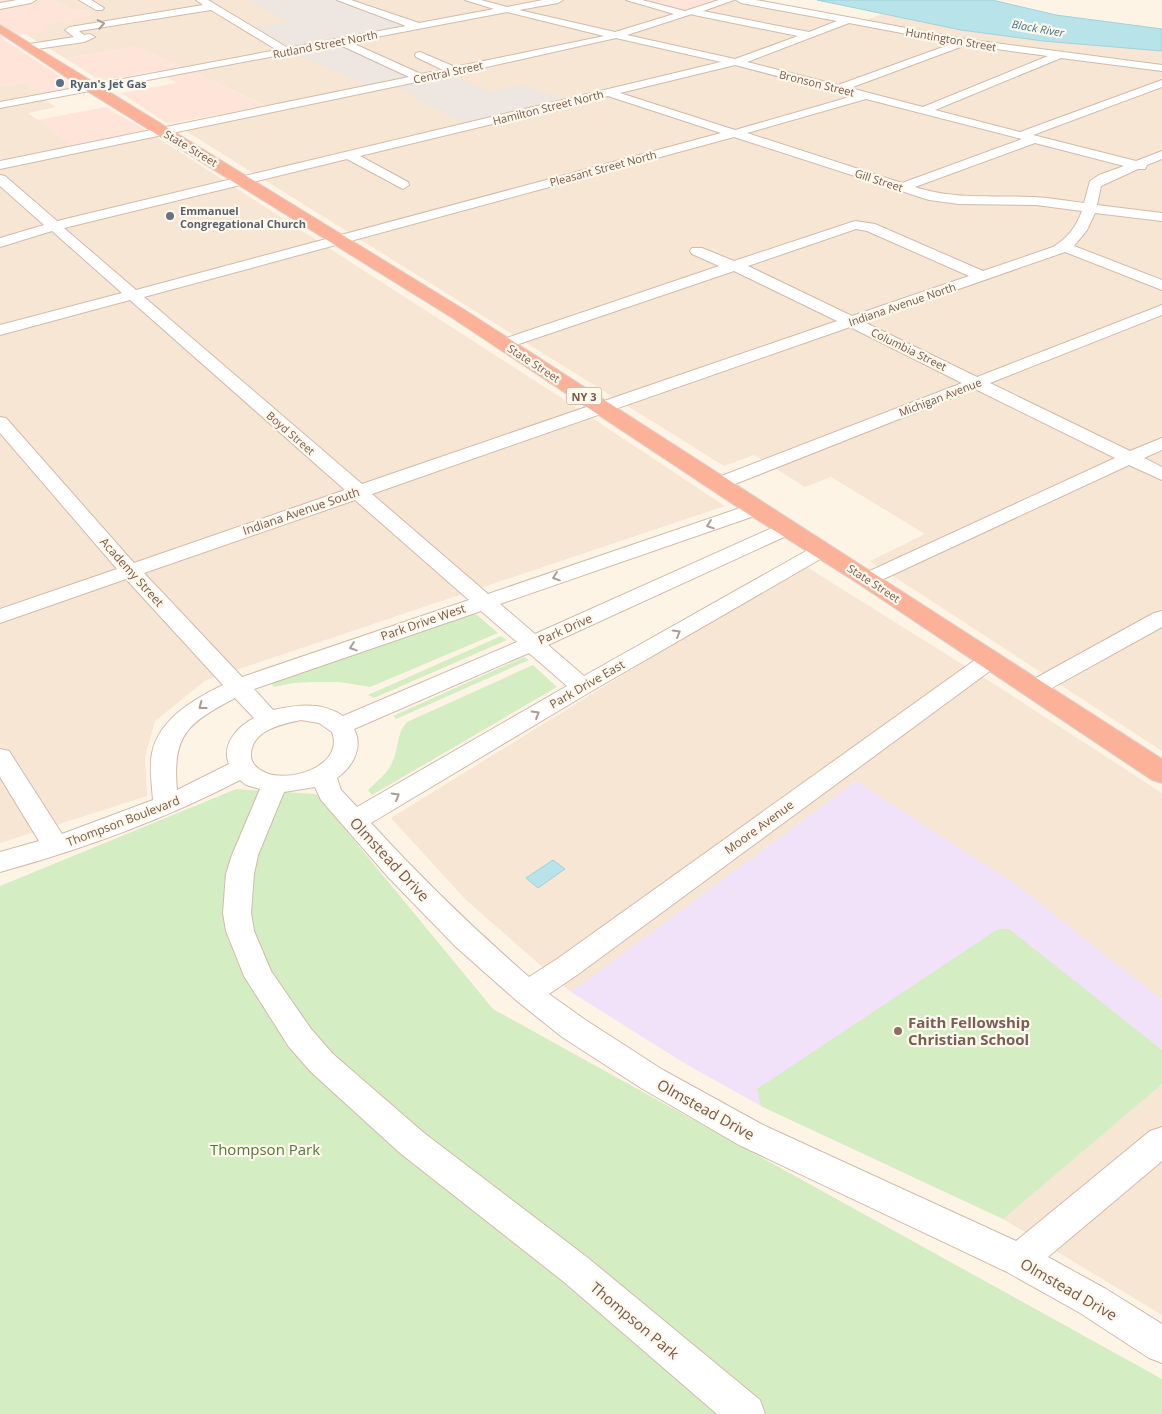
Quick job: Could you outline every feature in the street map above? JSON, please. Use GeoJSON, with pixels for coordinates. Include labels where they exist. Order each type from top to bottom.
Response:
{"type":"FeatureCollection","features":[{"type":"Feature","properties":{"kind":"highway","name":"State Street"},"geometry":{"type":"LineString","coordinates":[[0,28],[92,88],[342,240],[756,509],[868,579],[1162,773]]}},
{"type":"Feature","properties":{"kind":"street"},"geometry":{"type":"LineString","coordinates":[[0,6],[31,0]]}},
{"type":"Feature","properties":{"kind":"street"},"geometry":{"type":"LineString","coordinates":[[84,0],[99,8]]}},
{"type":"Feature","properties":{"kind":"street"},"geometry":{"type":"LineString","coordinates":[[201,0],[286,51]]}},
{"type":"Feature","properties":{"kind":"street"},"geometry":{"type":"LineString","coordinates":[[342,0],[419,26]]}},
{"type":"Feature","properties":{"kind":"street","name":"Bronson Street"},"geometry":{"type":"LineString","coordinates":[[470,0],[734,62],[1037,138],[1154,170]]}},
{"type":"Feature","properties":{"kind":"street","name":"Rutland Street North"},"geometry":{"type":"LineString","coordinates":[[92,88],[558,0]]}},
{"type":"Feature","properties":{"kind":"street"},"geometry":{"type":"LineString","coordinates":[[631,0],[689,13],[810,35]]}},
{"type":"Feature","properties":{"kind":"street","name":"Central Street"},"geometry":{"type":"LineString","coordinates":[[0,165],[618,36],[729,0]]}},
{"type":"Feature","properties":{"kind":"street","name":"Huntington Street"},"geometry":{"type":"LineString","coordinates":[[741,0],[965,42],[1162,68]]}},
{"type":"Feature","properties":{"kind":"street"},"geometry":{"type":"LineString","coordinates":[[84,38],[70,30],[119,20],[212,7]]}},
{"type":"Feature","properties":{"kind":"street","name":"Hamilton Street North"},"geometry":{"type":"LineString","coordinates":[[0,243],[54,226],[734,62],[848,20]]}},
{"type":"Feature","properties":{"kind":"street"},"geometry":{"type":"LineString","coordinates":[[30,48],[103,36]]}},
{"type":"Feature","properties":{"kind":"street"},"geometry":{"type":"LineString","coordinates":[[339,41],[420,78]]}},
{"type":"Feature","properties":{"kind":"street"},"geometry":{"type":"LineString","coordinates":[[838,89],[965,42]]}},
{"type":"Feature","properties":{"kind":"street"},"geometry":{"type":"LineString","coordinates":[[420,55],[455,71]]}},
{"type":"Feature","properties":{"kind":"street"},"geometry":{"type":"LineString","coordinates":[[924,110],[1059,55]]}},
{"type":"Feature","properties":{"kind":"street"},"geometry":{"type":"LineString","coordinates":[[1022,135],[1162,83]]}},
{"type":"Feature","properties":{"kind":"street"},"geometry":{"type":"LineString","coordinates":[[0,105],[92,88]]}},
{"type":"Feature","properties":{"kind":"street","name":"Gill Street"},"geometry":{"type":"LineString","coordinates":[[606,92],[903,187],[947,199],[1021,200],[1162,216]]}},
{"type":"Feature","properties":{"kind":"street","name":"Pleasant Street North"},"geometry":{"type":"LineString","coordinates":[[0,330],[342,240],[864,96]]}},
{"type":"Feature","properties":{"kind":"street"},"geometry":{"type":"LineString","coordinates":[[903,187],[1037,138]]}},
{"type":"Feature","properties":{"kind":"street"},"geometry":{"type":"LineString","coordinates":[[1162,154],[1104,178],[1095,184],[1086,221],[1065,247],[1162,285]]}},
{"type":"Feature","properties":{"kind":"street"},"geometry":{"type":"LineString","coordinates":[[349,155],[403,185]]}},
{"type":"Feature","properties":{"kind":"street","name":"Boyd Street"},"geometry":{"type":"LineString","coordinates":[[0,179],[582,687]]}},
{"type":"Feature","properties":{"kind":"street"},"geometry":{"type":"LineString","coordinates":[[504,344],[859,225],[870,227],[982,276]]}},
{"type":"Feature","properties":{"kind":"street","name":"Indiana Avenue North"},"geometry":{"type":"LineString","coordinates":[[603,408],[1065,247]]}},
{"type":"Feature","properties":{"kind":"street","name":"Columbia Street"},"geometry":{"type":"LineString","coordinates":[[697,251],[735,266],[852,321],[1162,474]]}},
{"type":"Feature","properties":{"kind":"street","name":"Michigan Avenue"},"geometry":{"type":"LineString","coordinates":[[718,484],[1162,310]]}},
{"type":"Feature","properties":{"kind":"street","name":"Indiana Avenue South"},"geometry":{"type":"LineString","coordinates":[[0,616],[603,408]]}},
{"type":"Feature","properties":{"kind":"street","name":"Academy Street"},"geometry":{"type":"LineString","coordinates":[[0,422],[130,570],[268,719]]}},
{"type":"Feature","properties":{"kind":"street"},"geometry":{"type":"LineString","coordinates":[[868,579],[1162,443]]}},
{"type":"Feature","properties":{"kind":"street","name":"Park Drive West"},"geometry":{"type":"LineString","coordinates":[[166,805],[164,753],[171,736],[187,717],[209,700],[237,687],[756,509]]}},
{"type":"Feature","properties":{"kind":"street","name":"Park Drive"},"geometry":{"type":"LineString","coordinates":[[340,726],[531,644],[788,528]]}},
{"type":"Feature","properties":{"kind":"street","name":"Park Drive East"},"geometry":{"type":"LineString","coordinates":[[354,821],[582,687],[822,550]]}},
{"type":"Feature","properties":{"kind":"street"},"geometry":{"type":"LineString","coordinates":[[1033,688],[1162,618]]}},
{"type":"Feature","properties":{"kind":"street","name":"Moore Avenue"},"geometry":{"type":"LineString","coordinates":[[527,993],[586,953],[990,660]]}},
{"type":"Feature","properties":{"kind":"street"},"geometry":{"type":"LineString","coordinates":[[292,713],[317,714],[330,719],[340,726],[346,735],[347,746],[343,756],[335,766],[323,775],[308,781],[275,784],[261,781],[250,776],[242,768],[237,758],[238,746],[244,736],[254,726],[268,719],[292,713]]}},
{"type":"Feature","properties":{"kind":"street"},"geometry":{"type":"LineString","coordinates":[[0,757],[56,847]]}},
{"type":"Feature","properties":{"kind":"street","name":"Thompson Boulevard"},"geometry":{"type":"LineString","coordinates":[[0,862],[56,847],[166,805],[207,787],[242,768]]}},
{"type":"Feature","properties":{"kind":"street","name":"Olmstead Drive"},"geometry":{"type":"LineString","coordinates":[[323,775],[330,794],[400,872],[466,939],[527,993],[573,1028],[652,1079],[751,1135],[1019,1260],[1093,1301],[1162,1345]]}},
{"type":"Feature","properties":{"kind":"street","name":"Thompson Park"},"geometry":{"type":"LineString","coordinates":[[275,784],[245,855],[240,874],[237,913],[240,931],[259,976],[300,1038],[322,1063],[412,1143],[576,1270],[746,1414]]}},
{"type":"Feature","properties":{"kind":"street"},"geometry":{"type":"LineString","coordinates":[[1019,1260],[1162,1141]]}},
{"type":"Feature","properties":{"kind":"shaded area"},"geometry":{"type":"Polygon","coordinates":[[[0,0],[53,0],[76,11],[92,9],[99,15],[43,25],[51,30],[1,38],[77,87],[38,95],[26,82],[0,87],[0,0]]]}},
{"type":"Feature","properties":{"kind":"shaded area"},"geometry":{"type":"Polygon","coordinates":[[[53,0],[729,0],[856,24],[882,14],[961,30],[1043,41],[1162,51],[1162,751],[870,561],[925,534],[831,477],[805,487],[754,455],[724,466],[184,130],[276,111],[137,47],[65,58],[25,34],[50,30],[42,25],[92,9],[76,11],[53,0]]]}},
{"type":"Feature","properties":{"kind":"shaded area"},"geometry":{"type":"Polygon","coordinates":[[[251,0],[336,0],[410,25],[290,48],[257,27],[289,22],[251,0]]]}},
{"type":"Feature","properties":{"kind":"shaded area"},"geometry":{"type":"Polygon","coordinates":[[[717,0],[683,11],[644,1],[717,0]]]}},
{"type":"Feature","properties":{"kind":"shaded area"},"geometry":{"type":"Polygon","coordinates":[[[339,44],[411,75],[366,85],[292,52],[339,44]]]}},
{"type":"Feature","properties":{"kind":"shaded area"},"geometry":{"type":"Polygon","coordinates":[[[137,47],[265,106],[168,124],[121,93],[176,83],[157,71],[101,81],[65,58],[137,47]]]}},
{"type":"Feature","properties":{"kind":"shaded area"},"geometry":{"type":"Polygon","coordinates":[[[449,74],[490,92],[522,84],[562,99],[463,122],[414,98],[415,94],[396,87],[449,74]]]}},
{"type":"Feature","properties":{"kind":"shaded area"},"geometry":{"type":"Polygon","coordinates":[[[26,82],[38,95],[56,107],[28,113],[81,151],[155,136],[574,406],[725,506],[206,680],[155,721],[145,757],[147,796],[0,843],[0,87],[26,82]]]}},
{"type":"Feature","properties":{"kind":"shaded area"},"geometry":{"type":"Polygon","coordinates":[[[106,107],[145,130],[73,145],[37,120],[106,107]]]}},
{"type":"Feature","properties":{"kind":"shaded area"},"geometry":{"type":"Polygon","coordinates":[[[802,564],[1005,691],[1162,793],[1162,1000],[1018,886],[856,781],[571,992],[466,900],[391,818],[802,564]]]}},
{"type":"Feature","properties":{"kind":"shaded area","name":"Faith Fellowship Christian School"},"geometry":{"type":"Polygon","coordinates":[[[856,781],[1018,886],[1162,1000],[1162,1084],[1003,1219],[761,1106],[684,1063],[571,992],[856,781]]]}},
{"type":"Feature","properties":{"kind":"shaded area"},"geometry":{"type":"Polygon","coordinates":[[[1162,1084],[1162,1315],[1003,1219],[1162,1084]]]}},
{"type":"Feature","properties":{"kind":"green space"},"geometry":{"type":"Polygon","coordinates":[[[469,613],[477,615],[498,633],[370,687],[339,682],[313,682],[274,687],[269,682],[469,613]]]}},
{"type":"Feature","properties":{"kind":"green space"},"geometry":{"type":"Polygon","coordinates":[[[501,636],[507,640],[374,698],[368,695],[501,636]]]}},
{"type":"Feature","properties":{"kind":"green space"},"geometry":{"type":"Polygon","coordinates":[[[524,657],[529,660],[396,719],[393,716],[524,657]]]}},
{"type":"Feature","properties":{"kind":"green space"},"geometry":{"type":"Polygon","coordinates":[[[533,665],[557,687],[372,795],[368,790],[390,767],[399,737],[407,722],[533,665]]]}},
{"type":"Feature","properties":{"kind":"green space","name":"Thompson Park"},"geometry":{"type":"Polygon","coordinates":[[[236,789],[316,794],[493,1009],[1162,1379],[1162,1414],[0,1414],[0,886],[236,789]]]}},
{"type":"Feature","properties":{"kind":"green space"},"geometry":{"type":"Polygon","coordinates":[[[998,929],[1009,929],[1162,1050],[1162,1084],[1003,1219],[761,1106],[757,1089],[998,929]]]}},
{"type":"Feature","properties":{"kind":"water","name":"Black River"},"geometry":{"type":"Polygon","coordinates":[[[817,0],[992,0],[1056,15],[1162,29],[1162,51],[1043,41],[961,30],[817,0]]]}},
{"type":"Feature","properties":{"kind":"water"},"geometry":{"type":"Polygon","coordinates":[[[553,860],[565,869],[538,888],[526,878],[553,860]]]}},
{"type":"Feature","properties":{"kind":"place","name":"Ryan's Jet Gas"},"geometry":{"type":"Point","coordinates":[60,83]}},
{"type":"Feature","properties":{"kind":"place","name":"Emmanuel Congregational Church"},"geometry":{"type":"Point","coordinates":[170,216]}},
{"type":"Feature","properties":{"kind":"place","name":"Faith Fellowship Christian School"},"geometry":{"type":"Point","coordinates":[898,1031]}}]}
